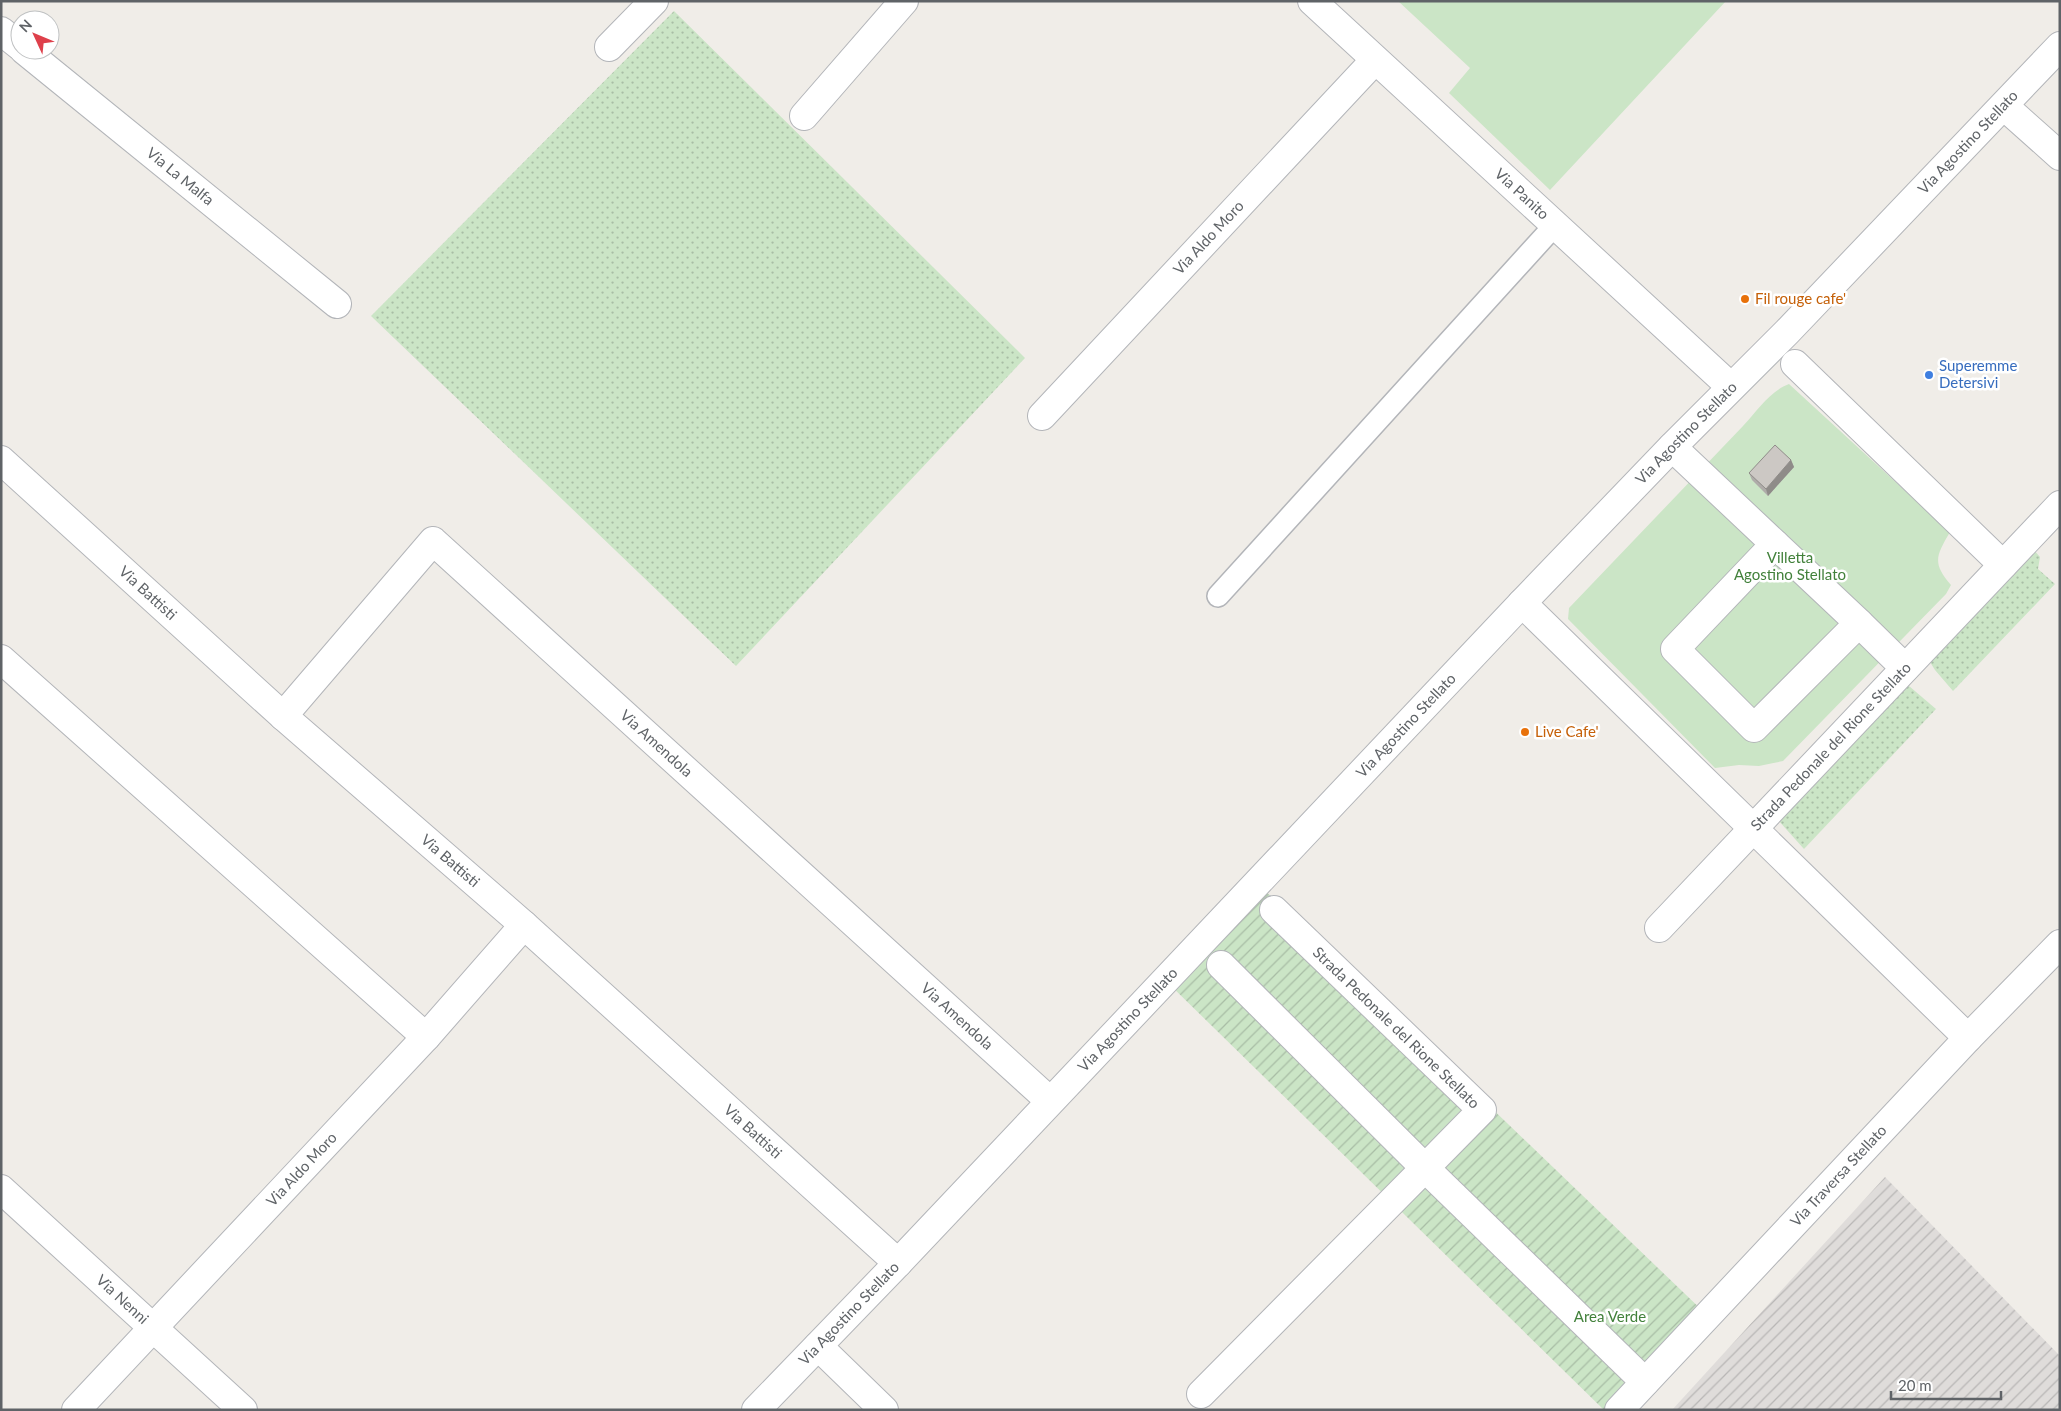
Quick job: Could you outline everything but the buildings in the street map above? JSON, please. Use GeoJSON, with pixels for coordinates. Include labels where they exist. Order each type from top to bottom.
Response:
{"type":"FeatureCollection","features":[{"type":"Feature","properties":{"kind":"street"},"geometry":{"type":"LineString","coordinates":[[609,47],[654,1]]}},
{"type":"Feature","properties":{"kind":"street"},"geometry":{"type":"LineString","coordinates":[[804,116],[904,1]]}},
{"type":"Feature","properties":{"kind":"street","name":"Via Panito"},"geometry":{"type":"LineString","coordinates":[[1312,1],[1731,387]]}},
{"type":"Feature","properties":{"kind":"street","name":"Via Agostino Stellato"},"geometry":{"type":"LineString","coordinates":[[756,1410],[1522,603],[1672,447],[1787,332],[2060,46]]}},
{"type":"Feature","properties":{"kind":"street","name":"Via La Malfa"},"geometry":{"type":"LineString","coordinates":[[36,60],[337,304]]}},
{"type":"Feature","properties":{"kind":"street","name":"Via Aldo Moro"},"geometry":{"type":"LineString","coordinates":[[1042,416],[1375,60]]}},
{"type":"Feature","properties":{"kind":"street"},"geometry":{"type":"LineString","coordinates":[[2004,106],[2060,156]]}},
{"type":"Feature","properties":{"kind":"street"},"geometry":{"type":"LineString","coordinates":[[1795,364],[2003,565]]}},
{"type":"Feature","properties":{"kind":"street"},"geometry":{"type":"LineString","coordinates":[[1672,447],[1905,668]]}},
{"type":"Feature","properties":{"kind":"street","name":"Via Battisti"},"geometry":{"type":"LineString","coordinates":[[1,460],[282,716],[524,925],[898,1262]]}},
{"type":"Feature","properties":{"kind":"street","name":"Strada Pedonale del Rione Stellato"},"geometry":{"type":"LineString","coordinates":[[1659,928],[2060,505]]}},
{"type":"Feature","properties":{"kind":"street","name":"Via Amendola"},"geometry":{"type":"LineString","coordinates":[[282,716],[433,541],[1050,1101]]}},
{"type":"Feature","properties":{"kind":"street"},"geometry":{"type":"LineString","coordinates":[[1775,544],[1675,649],[1754,728],[1859,623]]}},
{"type":"Feature","properties":{"kind":"street"},"geometry":{"type":"LineString","coordinates":[[1522,603],[1968,1038]]}},
{"type":"Feature","properties":{"kind":"street"},"geometry":{"type":"LineString","coordinates":[[1,659],[426,1037]]}},
{"type":"Feature","properties":{"kind":"street","name":"Strada Pedonale del Rione Stellato"},"geometry":{"type":"LineString","coordinates":[[1201,1394],[1482,1110],[1274,910]]}},
{"type":"Feature","properties":{"kind":"street","name":"Via Aldo Moro"},"geometry":{"type":"LineString","coordinates":[[76,1410],[426,1037],[524,925]]}},
{"type":"Feature","properties":{"kind":"street","name":"Via Traversa Stellato"},"geometry":{"type":"LineString","coordinates":[[1619,1410],[1968,1038],[2060,944]]}},
{"type":"Feature","properties":{"kind":"street"},"geometry":{"type":"LineString","coordinates":[[1222,964],[1425,1168],[1645,1382]]}},
{"type":"Feature","properties":{"kind":"street","name":"Via Nenni"},"geometry":{"type":"LineString","coordinates":[[1,1189],[243,1410]]}},
{"type":"Feature","properties":{"kind":"street"},"geometry":{"type":"LineString","coordinates":[[818,1346],[884,1410]]}},
{"type":"Feature","properties":{"kind":"lane"},"geometry":{"type":"LineString","coordinates":[[1218,596],[1555,225]]}},
{"type":"Feature","properties":{"kind":"shaded area"},"geometry":{"type":"Polygon","coordinates":[[[1885,1177],[2060,1356],[2060,1410],[1672,1410],[1885,1177]]]}},
{"type":"Feature","properties":{"kind":"green space"},"geometry":{"type":"Polygon","coordinates":[[[1398,1],[1726,1],[1550,190],[1449,93],[1470,68],[1398,1]]]}},
{"type":"Feature","properties":{"kind":"green space"},"geometry":{"type":"Polygon","coordinates":[[[674,11],[1025,358],[736,666],[371,316],[674,11]]]}},
{"type":"Feature","properties":{"kind":"green space","name":"Villetta Agostino Stellato"},"geometry":{"type":"Polygon","coordinates":[[[1789,384],[1950,532],[1938,559],[1941,571],[1951,585],[1946,594],[1783,761],[1759,766],[1739,765],[1715,768],[1568,619],[1569,608],[1764,402],[1776,391],[1789,384]]]}},
{"type":"Feature","properties":{"kind":"green space"},"geometry":{"type":"Polygon","coordinates":[[[2033,549],[2040,557],[2038,569],[2055,584],[1953,691],[1930,662],[1934,651],[2033,549]]]}},
{"type":"Feature","properties":{"kind":"green space"},"geometry":{"type":"Polygon","coordinates":[[[1909,686],[1936,709],[1804,849],[1777,819],[1898,689],[1909,686]]]}},
{"type":"Feature","properties":{"kind":"green space","name":"Area Verde"},"geometry":{"type":"Polygon","coordinates":[[[1257,883],[1708,1316],[1619,1410],[1604,1410],[1165,980],[1257,883]]]}},
{"type":"Feature","properties":{"kind":"place","name":"Fil rouge cafe'"},"geometry":{"type":"Point","coordinates":[1745,299]}},
{"type":"Feature","properties":{"kind":"place","name":"Superemme Detersivi"},"geometry":{"type":"Point","coordinates":[1929,375]}},
{"type":"Feature","properties":{"kind":"place","name":"Live Cafe'"},"geometry":{"type":"Point","coordinates":[1525,732]}}]}
